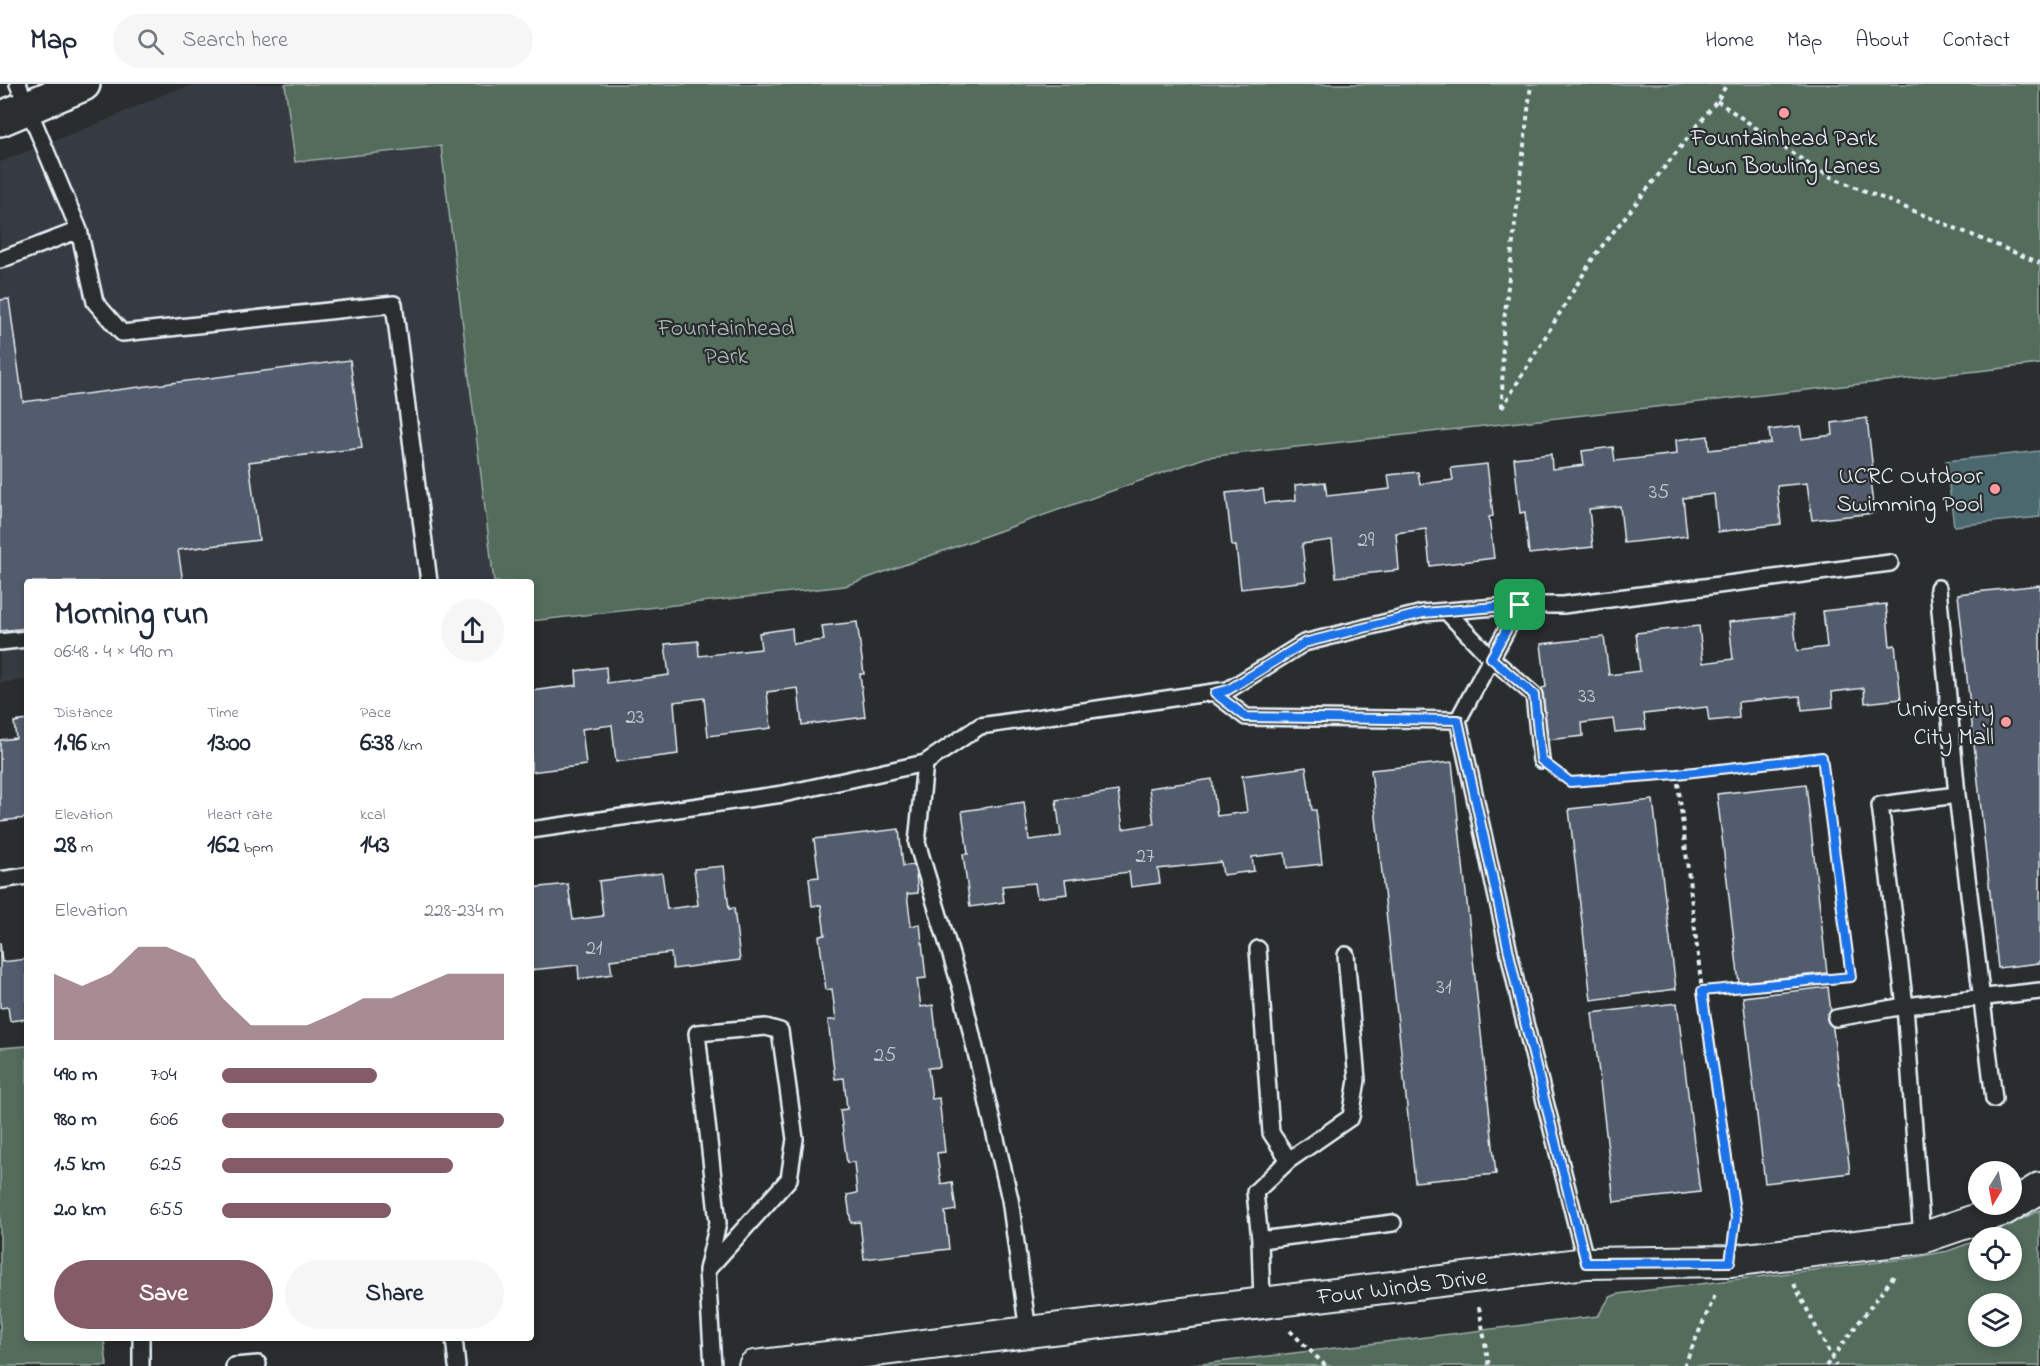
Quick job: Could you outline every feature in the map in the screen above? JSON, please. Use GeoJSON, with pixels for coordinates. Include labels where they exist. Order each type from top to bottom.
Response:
{"type":"FeatureCollection","features":[{"type":"Feature","properties":{"kind":"main road"},"geometry":{"type":"LineString","coordinates":[[16,104],[83,84]]}},
{"type":"Feature","properties":{"kind":"street","name":"Four Winds Drive"},"geometry":{"type":"LineString","coordinates":[[754,1366],[1586,1263],[1730,1262],[1922,1238],[2004,1210],[2040,1188]]}},
{"type":"Feature","properties":{"kind":"lane"},"geometry":{"type":"LineString","coordinates":[[16,104],[79,230],[95,302],[122,333],[394,304],[429,579]]}},
{"type":"Feature","properties":{"kind":"lane"},"geometry":{"type":"LineString","coordinates":[[0,260],[79,230]]}},
{"type":"Feature","properties":{"kind":"lane"},"geometry":{"type":"LineString","coordinates":[[534,830],[783,794],[925,763],[980,726],[1228,690],[1304,643],[1423,613],[1520,605],[1563,605],[1890,563]]}},
{"type":"Feature","properties":{"kind":"lane"},"geometry":{"type":"LineString","coordinates":[[1938,588],[1957,795],[1994,1100]]}},
{"type":"Feature","properties":{"kind":"lane"},"geometry":{"type":"LineString","coordinates":[[1520,605],[1458,720],[1521,1007],[1586,1263]]}},
{"type":"Feature","properties":{"kind":"lane"},"geometry":{"type":"LineString","coordinates":[[1446,611],[1491,658],[1534,695],[1541,760]]}},
{"type":"Feature","properties":{"kind":"lane"},"geometry":{"type":"LineString","coordinates":[[0,642],[24,639]]}},
{"type":"Feature","properties":{"kind":"lane"},"geometry":{"type":"LineString","coordinates":[[1215,693],[1246,717],[1458,720]]}},
{"type":"Feature","properties":{"kind":"lane"},"geometry":{"type":"LineString","coordinates":[[925,763],[917,843],[961,988],[1010,1199],[1028,1332]]}},
{"type":"Feature","properties":{"kind":"lane"},"geometry":{"type":"LineString","coordinates":[[1922,1238],[1905,1006],[1880,805],[1957,795]]}},
{"type":"Feature","properties":{"kind":"lane"},"geometry":{"type":"LineString","coordinates":[[0,880],[24,876]]}},
{"type":"Feature","properties":{"kind":"lane"},"geometry":{"type":"LineString","coordinates":[[1258,949],[1271,1133],[1288,1160]]}},
{"type":"Feature","properties":{"kind":"lane"},"geometry":{"type":"LineString","coordinates":[[1262,1303],[1260,1240],[1255,1192],[1288,1160],[1351,1117],[1357,1080],[1346,955]]}},
{"type":"Feature","properties":{"kind":"lane"},"geometry":{"type":"LineString","coordinates":[[1836,1018],[1905,1006],[2040,991]]}},
{"type":"Feature","properties":{"kind":"lane"},"geometry":{"type":"LineString","coordinates":[[708,1270],[789,1179],[795,1139],[780,1031],[766,1026],[697,1033],[718,1223],[708,1270],[713,1366]]}},
{"type":"Feature","properties":{"kind":"lane"},"geometry":{"type":"LineString","coordinates":[[1260,1240],[1393,1223]]}},
{"type":"Feature","properties":{"kind":"lane"},"geometry":{"type":"LineString","coordinates":[[141,1341],[141,1366]]}},
{"type":"Feature","properties":{"kind":"lane"},"geometry":{"type":"LineString","coordinates":[[454,1341],[457,1366]]}},
{"type":"Feature","properties":{"kind":"lane"},"geometry":{"type":"LineString","coordinates":[[234,1366],[258,1364]]}},
{"type":"Feature","properties":{"kind":"path"},"geometry":{"type":"LineString","coordinates":[[1531,84],[1503,330],[1502,408],[1594,255],[1717,101],[1727,84]]}},
{"type":"Feature","properties":{"kind":"path"},"geometry":{"type":"LineString","coordinates":[[1717,101],[1831,177],[2040,263]]}},
{"type":"Feature","properties":{"kind":"path"},"geometry":{"type":"LineString","coordinates":[[1541,760],[1570,782],[1677,774],[1822,757],[1851,977],[1702,991]]}},
{"type":"Feature","properties":{"kind":"path"},"geometry":{"type":"LineString","coordinates":[[1677,774],[1702,991],[1736,1218],[1730,1262],[1684,1366]]}},
{"type":"Feature","properties":{"kind":"path"},"geometry":{"type":"LineString","coordinates":[[1826,1366],[1922,1238]]}},
{"type":"Feature","properties":{"kind":"path"},"geometry":{"type":"LineString","coordinates":[[1789,1254],[1791,1278],[1836,1366]]}},
{"type":"Feature","properties":{"kind":"path"},"geometry":{"type":"LineString","coordinates":[[1474,1277],[1489,1366]]}},
{"type":"Feature","properties":{"kind":"path"},"geometry":{"type":"LineString","coordinates":[[1262,1303],[1326,1366]]}},
{"type":"Feature","properties":{"kind":"shaded area"},"geometry":{"type":"Polygon","coordinates":[[[200,84],[285,84],[296,162],[441,145],[494,579],[24,579],[24,680],[0,683],[0,162],[104,121],[171,91],[200,84]]]}},
{"type":"Feature","properties":{"kind":"green space","name":"Fountainhead Park"},"geometry":{"type":"Polygon","coordinates":[[[285,84],[2040,84],[2040,364],[1207,457],[845,586],[534,621],[534,579],[494,579],[441,146],[295,162],[285,84]]]}},
{"type":"Feature","properties":{"kind":"green space"},"geometry":{"type":"Polygon","coordinates":[[[24,1046],[24,1341],[104,1341],[107,1366],[0,1366],[0,1048],[24,1046]]]}},
{"type":"Feature","properties":{"kind":"green space"},"geometry":{"type":"Polygon","coordinates":[[[2040,1210],[2040,1366],[1186,1366],[1598,1316],[1610,1297],[1618,1294],[1911,1258],[1948,1251],[1968,1244],[1968,1281],[2022,1281],[2022,1227],[2005,1227],[2040,1210]]]}},
{"type":"Feature","properties":{"kind":"water","name":"UCRC Outdoor Swimming Pool"},"geometry":{"type":"Polygon","coordinates":[[[2040,451],[2040,517],[1954,526],[1946,461],[2040,451]]]}},
{"type":"Feature","properties":{"kind":"building"},"geometry":{"type":"Polygon","coordinates":[[[9,299],[23,402],[350,360],[362,448],[249,462],[259,540],[178,550],[183,579],[24,579],[24,628],[0,631],[0,300],[9,299]]]}},
{"type":"Feature","properties":{"kind":"building"},"geometry":{"type":"Polygon","coordinates":[[[1867,418],[1873,471],[1869,471],[1874,513],[1812,520],[1807,483],[1777,486],[1781,524],[1718,532],[1714,494],[1683,498],[1687,536],[1624,543],[1620,506],[1589,509],[1593,547],[1529,554],[1525,512],[1520,513],[1514,458],[1551,454],[1552,469],[1584,465],[1582,451],[1613,447],[1615,461],[1677,454],[1676,440],[1708,436],[1709,450],[1771,443],[1769,430],[1800,426],[1802,439],[1833,435],[1832,423],[1867,418]]]}},
{"type":"Feature","properties":{"kind":"building"},"geometry":{"type":"Polygon","coordinates":[[[1487,464],[1493,516],[1489,517],[1494,558],[1430,566],[1426,529],[1396,533],[1399,570],[1336,577],[1332,540],[1302,544],[1306,581],[1241,589],[1236,546],[1232,546],[1226,493],[1263,489],[1265,503],[1296,500],[1295,485],[1325,482],[1327,496],[1390,489],[1388,475],[1418,472],[1420,484],[1453,480],[1451,468],[1487,464]]]}},
{"type":"Feature","properties":{"kind":"building","name":"University City Mall"},"geometry":{"type":"Polygon","coordinates":[[[2040,585],[2040,963],[1998,968],[1958,594],[2040,585]]]}},
{"type":"Feature","properties":{"kind":"building"},"geometry":{"type":"Polygon","coordinates":[[[1886,604],[1890,646],[1895,645],[1901,699],[1865,703],[1864,688],[1832,692],[1833,707],[1802,710],[1800,696],[1738,702],[1739,718],[1709,721],[1707,707],[1644,714],[1646,729],[1615,732],[1613,719],[1582,723],[1583,736],[1548,740],[1542,688],[1546,687],[1541,644],[1604,637],[1609,675],[1640,671],[1636,633],[1699,626],[1703,663],[1733,659],[1729,622],[1793,615],[1797,651],[1827,647],[1823,611],[1886,604]]]}},
{"type":"Feature","properties":{"kind":"building"},"geometry":{"type":"Polygon","coordinates":[[[857,622],[864,674],[860,674],[865,717],[802,725],[798,688],[767,692],[771,728],[708,736],[704,698],[674,702],[678,754],[616,762],[612,725],[582,729],[586,765],[534,772],[534,691],[577,685],[576,671],[606,667],[607,683],[669,675],[665,644],[698,641],[699,656],[761,649],[759,633],[792,628],[793,644],[824,640],[822,626],[857,622]]]}},
{"type":"Feature","properties":{"kind":"building"},"geometry":{"type":"Polygon","coordinates":[[[24,720],[24,818],[0,821],[0,740],[16,738],[14,722],[24,720]]]}},
{"type":"Feature","properties":{"kind":"building"},"geometry":{"type":"Polygon","coordinates":[[[1452,762],[1496,1174],[1415,1182],[1371,770],[1452,762]]]}},
{"type":"Feature","properties":{"kind":"building"},"geometry":{"type":"Polygon","coordinates":[[[1306,767],[1312,810],[1316,810],[1322,864],[1287,868],[1285,853],[1252,857],[1254,871],[1223,875],[1221,862],[1158,869],[1160,883],[1131,887],[1129,872],[1065,880],[1067,894],[1037,898],[1035,883],[1002,886],[1004,902],[970,907],[963,854],[968,854],[962,811],[1024,802],[1029,840],[1061,836],[1056,800],[1118,791],[1123,829],[1154,824],[1149,788],[1212,779],[1217,816],[1247,812],[1242,776],[1306,767]]]}},
{"type":"Feature","properties":{"kind":"building"},"geometry":{"type":"Polygon","coordinates":[[[1806,784],[1827,973],[1739,983],[1717,794],[1806,784]]]}},
{"type":"Feature","properties":{"kind":"building"},"geometry":{"type":"Polygon","coordinates":[[[1653,800],[1676,989],[1591,1000],[1569,809],[1653,800]]]}},
{"type":"Feature","properties":{"kind":"building"},"geometry":{"type":"Polygon","coordinates":[[[899,829],[903,866],[915,865],[918,893],[907,894],[911,926],[920,924],[926,978],[917,979],[921,1007],[933,1005],[940,1067],[928,1068],[932,1099],[939,1098],[945,1152],[937,1153],[941,1184],[952,1182],[956,1210],[945,1212],[949,1249],[864,1259],[860,1222],[851,1223],[847,1195],[857,1193],[854,1162],[847,1163],[840,1110],[847,1109],[844,1078],[835,1079],[828,1020],[836,1020],[832,989],[826,990],[819,936],[825,935],[821,905],[812,906],[809,878],[819,877],[814,839],[899,829]]]}},
{"type":"Feature","properties":{"kind":"building"},"geometry":{"type":"Polygon","coordinates":[[[724,866],[729,909],[734,908],[740,960],[673,969],[671,953],[610,960],[612,974],[579,979],[578,965],[534,970],[534,888],[568,884],[573,920],[603,916],[599,881],[662,873],[667,909],[698,905],[694,869],[724,866]]]}},
{"type":"Feature","properties":{"kind":"building"},"geometry":{"type":"Polygon","coordinates":[[[0,942],[2,962],[24,959],[24,1019],[10,1021],[8,1007],[0,1008],[0,942]]]}},
{"type":"Feature","properties":{"kind":"building"},"geometry":{"type":"Polygon","coordinates":[[[1828,987],[1850,1173],[1765,1183],[1743,997],[1828,987]]]}},
{"type":"Feature","properties":{"kind":"building"},"geometry":{"type":"Polygon","coordinates":[[[1677,1003],[1700,1192],[1614,1202],[1592,1013],[1677,1003]]]}},
{"type":"Feature","properties":{"kind":"place","name":"Fountainhead Park Lawn Bowling Lanes"},"geometry":{"type":"Point","coordinates":[1784,113]}},
{"type":"Feature","properties":{"kind":"place","name":"UCRC Outdoor Swimming Pool"},"geometry":{"type":"Point","coordinates":[1995,489]}},
{"type":"Feature","properties":{"kind":"place","name":"University City Mall"},"geometry":{"type":"Point","coordinates":[2006,722]}},
{"type":"Feature","properties":{"kind":"route"},"geometry":{"type":"LineString","coordinates":[[1520,605],[1491,658],[1534,695],[1541,760],[1570,782],[1677,774],[1822,757],[1851,977],[1702,991],[1736,1218],[1730,1262],[1586,1263],[1521,1007],[1458,720],[1246,717],[1215,693],[1228,690],[1304,643],[1423,613],[1520,605]]}}]}
